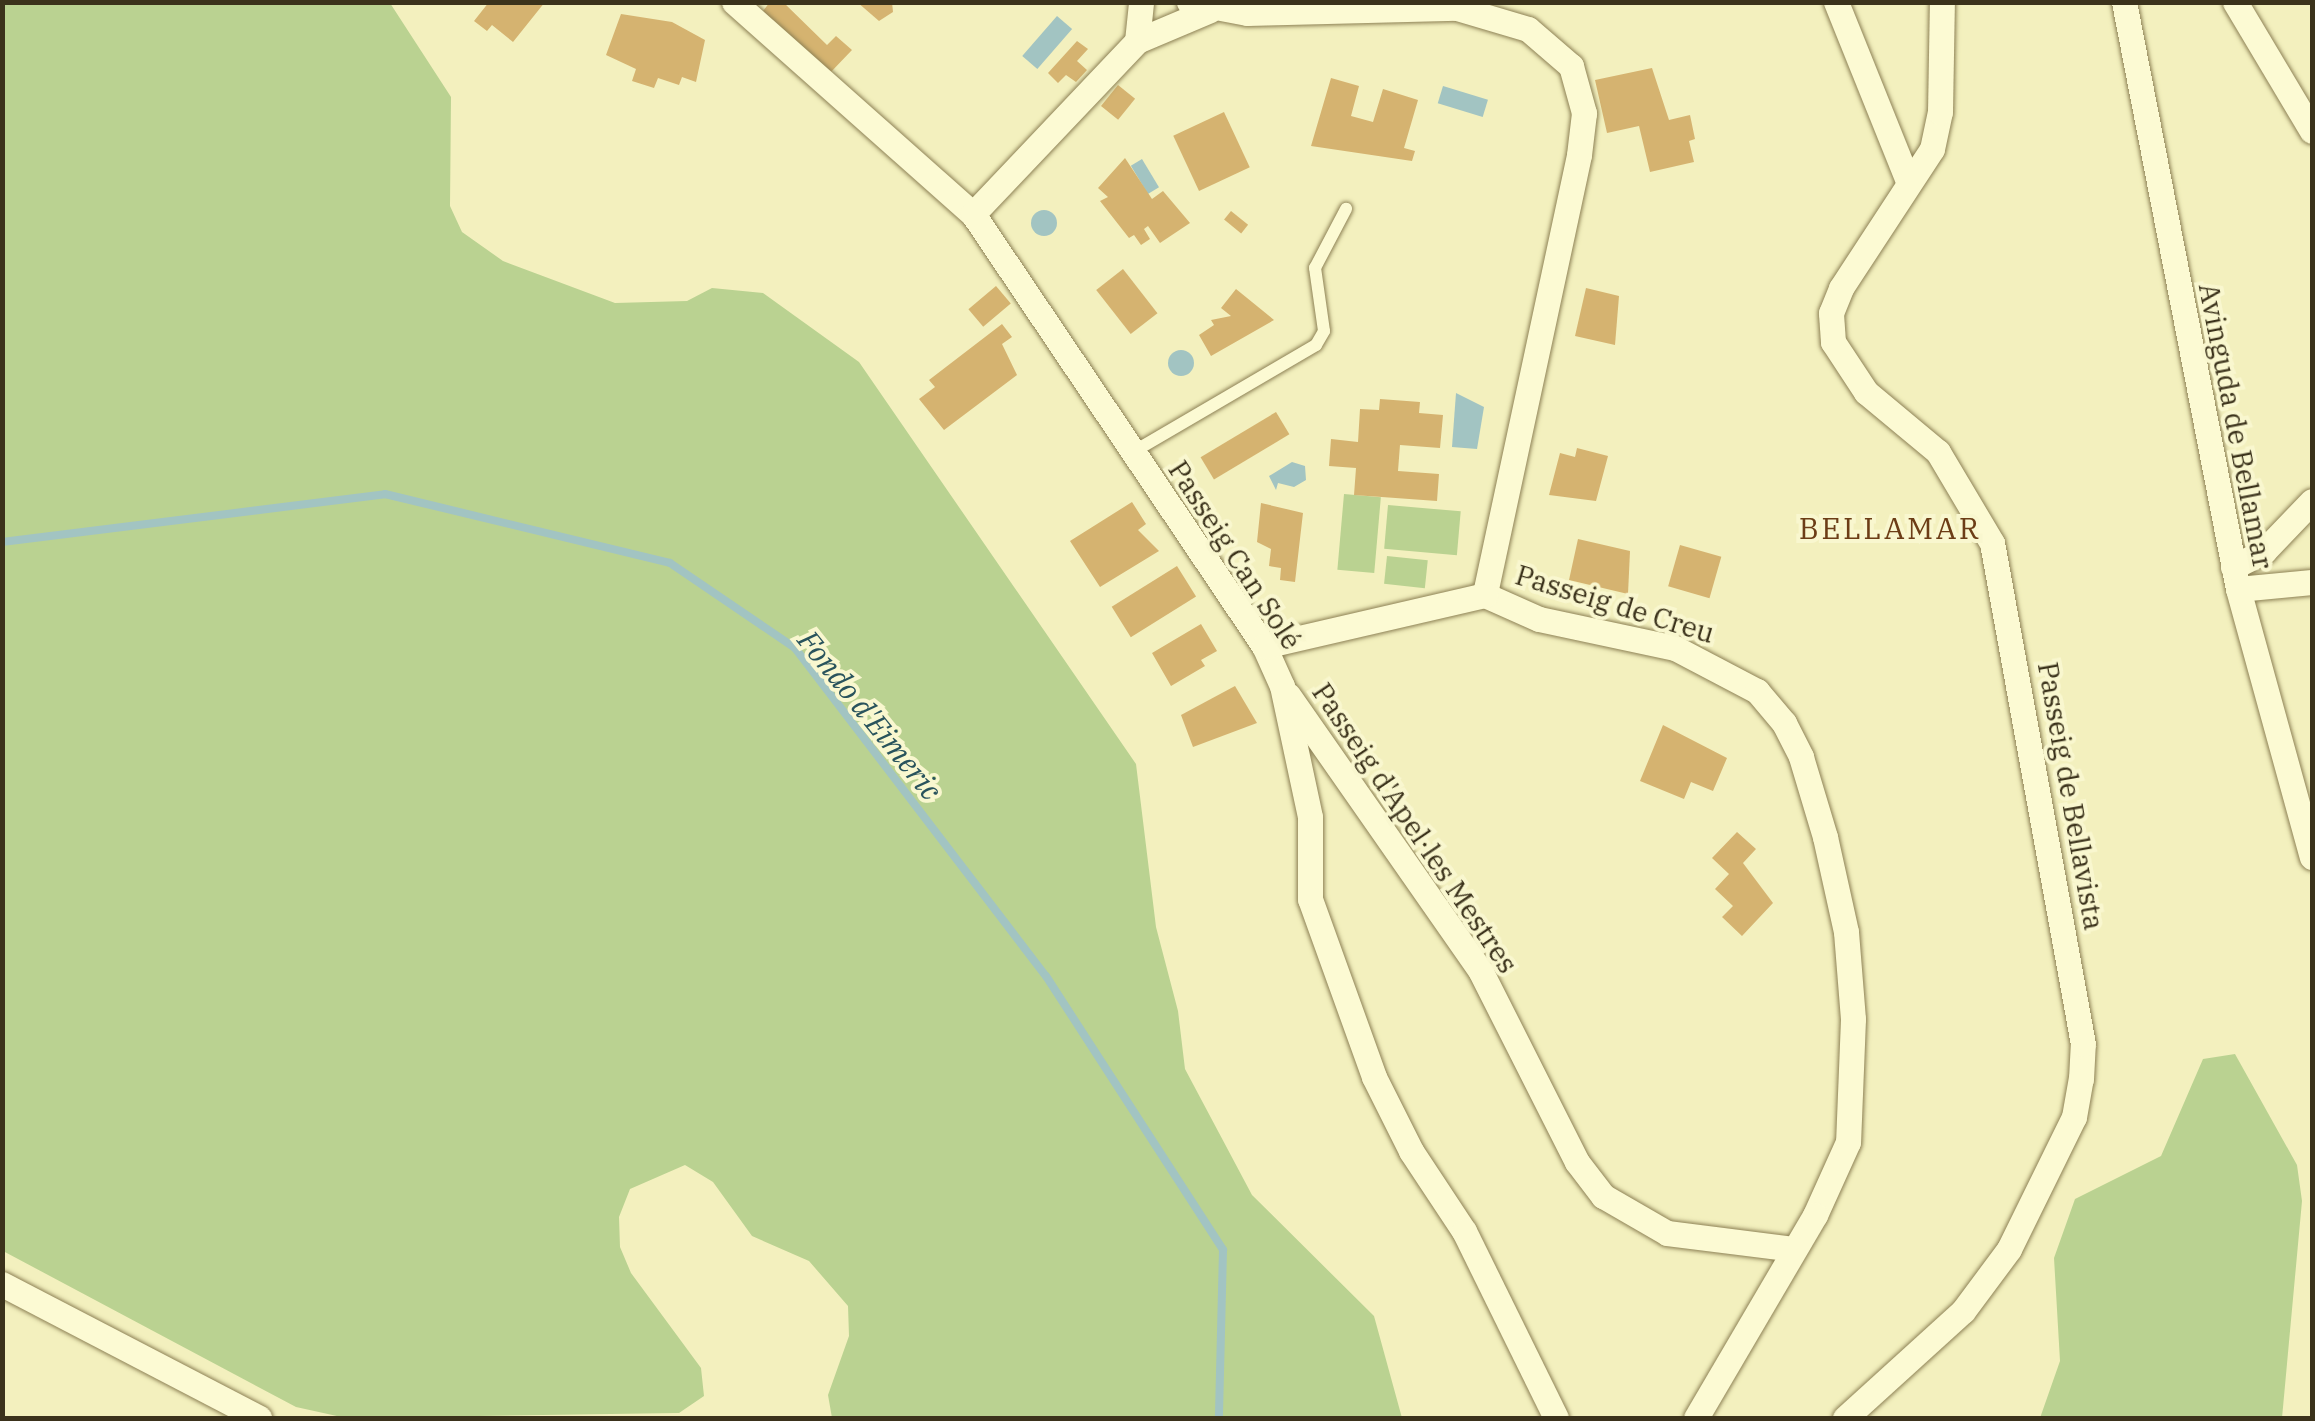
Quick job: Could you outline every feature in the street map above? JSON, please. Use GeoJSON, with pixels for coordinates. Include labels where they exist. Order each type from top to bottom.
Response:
{"type":"FeatureCollection","features":[{"type":"Feature","properties":{"kind":"street","name":"Passeig Can Solé"},"geometry":{"type":"LineString","coordinates":[[734,2],[973,214],[1264,646],[1282,686],[1310,817],[1310,899],[1368,1060],[1412,1151],[1464,1231],[1556,1418]]}},
{"type":"Feature","properties":{"kind":"street"},"geometry":{"type":"LineString","coordinates":[[1137,41],[1141,2]]}},
{"type":"Feature","properties":{"kind":"street"},"geometry":{"type":"LineString","coordinates":[[1836,2],[1908,181]]}},
{"type":"Feature","properties":{"kind":"street","name":"Passeig de Bellavista"},"geometry":{"type":"LineString","coordinates":[[1845,1418],[1908,1368],[1963,1311],[2008,1249],[2074,1117],[2082,1062],[1992,543],[1938,452],[1866,392],[1833,342],[1831,313],[1841,288],[1932,149],[1940,112],[1942,2]]}},
{"type":"Feature","properties":{"kind":"street","name":"Avinguda de Bellamar"},"geometry":{"type":"LineString","coordinates":[[2124,2],[2236,578],[2312,856]]}},
{"type":"Feature","properties":{"kind":"street"},"geometry":{"type":"LineString","coordinates":[[2235,2],[2312,131]]}},
{"type":"Feature","properties":{"kind":"street"},"geometry":{"type":"LineString","coordinates":[[973,214],[1137,41],[1200,6]]}},
{"type":"Feature","properties":{"kind":"street","name":"Passeig de Creu"},"geometry":{"type":"LineString","coordinates":[[1200,6],[1458,8],[1494,15],[1541,39],[1576,77],[1584,113],[1579,155],[1485,595],[1539,619],[1675,648],[1718,666],[1757,691],[1801,758],[1846,932],[1855,1084],[1848,1142],[1793,1249],[1696,1418]]}},
{"type":"Feature","properties":{"kind":"street"},"geometry":{"type":"LineString","coordinates":[[2236,578],[2312,501]]}},
{"type":"Feature","properties":{"kind":"street"},"geometry":{"type":"LineString","coordinates":[[2236,578],[2312,582]]}},
{"type":"Feature","properties":{"kind":"street"},"geometry":{"type":"LineString","coordinates":[[1264,646],[1485,595]]}},
{"type":"Feature","properties":{"kind":"street","name":"Passeig d'Apel·les Mestres"},"geometry":{"type":"LineString","coordinates":[[1282,686],[1481,972],[1576,1162],[1603,1196],[1667,1233],[1793,1249]]}},
{"type":"Feature","properties":{"kind":"street"},"geometry":{"type":"LineString","coordinates":[[2,1284],[259,1418]]}},
{"type":"Feature","properties":{"kind":"lane"},"geometry":{"type":"LineString","coordinates":[[1133,452],[1316,346],[1324,331],[1314,268],[1346,209]]}},
{"type":"Feature","properties":{"kind":"green space"},"geometry":{"type":"Polygon","coordinates":[[[3,2],[390,3],[451,97],[450,206],[462,232],[503,261],[615,303],[687,301],[712,288],[763,293],[859,362],[1136,764],[1156,927],[1178,1011],[1185,1069],[1252,1195],[1374,1316],[1402,1418],[832,1418],[828,1395],[849,1336],[848,1306],[809,1261],[752,1236],[713,1182],[685,1165],[630,1189],[619,1217],[620,1247],[631,1273],[701,1368],[704,1396],[679,1413],[346,1418],[296,1407],[3,1251],[3,2]]]}},
{"type":"Feature","properties":{"kind":"green space"},"geometry":{"type":"Polygon","coordinates":[[[1344,494],[1381,497],[1374,573],[1337,570],[1344,494]]]}},
{"type":"Feature","properties":{"kind":"green space"},"geometry":{"type":"Polygon","coordinates":[[[1388,505],[1461,511],[1457,555],[1384,549],[1388,505]]]}},
{"type":"Feature","properties":{"kind":"green space"},"geometry":{"type":"Polygon","coordinates":[[[1387,556],[1428,560],[1425,588],[1384,584],[1387,556]]]}},
{"type":"Feature","properties":{"kind":"green space"},"geometry":{"type":"Polygon","coordinates":[[[2235,1054],[2297,1165],[2302,1201],[2282,1418],[2040,1418],[2060,1361],[2054,1258],[2075,1199],[2161,1156],[2203,1059],[2235,1054]]]}},
{"type":"Feature","properties":{"kind":"water"},"geometry":{"type":"Polygon","coordinates":[[[1057,16],[1072,29],[1037,69],[1022,56],[1057,16]]]}},
{"type":"Feature","properties":{"kind":"water"},"geometry":{"type":"Polygon","coordinates":[[[1443,86],[1488,100],[1483,117],[1438,103],[1443,86]]]}},
{"type":"Feature","properties":{"kind":"water"},"geometry":{"type":"Polygon","coordinates":[[[1142,159],[1159,187],[1148,194],[1131,166],[1142,159]]]}},
{"type":"Feature","properties":{"kind":"water"},"geometry":{"type":"Polygon","coordinates":[[[1044,210],[1053,214],[1057,223],[1053,232],[1044,236],[1035,232],[1031,223],[1035,214],[1044,210]]]}},
{"type":"Feature","properties":{"kind":"water"},"geometry":{"type":"Polygon","coordinates":[[[1181,350],[1190,354],[1194,363],[1190,372],[1181,376],[1172,372],[1168,363],[1172,354],[1181,350]]]}},
{"type":"Feature","properties":{"kind":"water"},"geometry":{"type":"Polygon","coordinates":[[[1456,393],[1484,407],[1477,449],[1452,447],[1456,393]]]}},
{"type":"Feature","properties":{"kind":"water"},"geometry":{"type":"Polygon","coordinates":[[[1292,462],[1305,466],[1306,480],[1294,487],[1278,483],[1276,490],[1269,476],[1292,462]]]}},
{"type":"Feature","properties":{"kind":"building"},"geometry":{"type":"Polygon","coordinates":[[[489,2],[545,2],[513,42],[492,25],[487,31],[474,21],[489,2]]]}},
{"type":"Feature","properties":{"kind":"building"},"geometry":{"type":"Polygon","coordinates":[[[770,2],[783,2],[827,45],[836,36],[852,50],[829,74],[763,11],[770,2]]]}},
{"type":"Feature","properties":{"kind":"building"},"geometry":{"type":"Polygon","coordinates":[[[857,2],[892,2],[893,12],[879,21],[857,2]]]}},
{"type":"Feature","properties":{"kind":"building"},"geometry":{"type":"Polygon","coordinates":[[[621,14],[672,22],[705,40],[696,82],[682,77],[679,85],[658,78],[654,88],[632,81],[636,69],[606,55],[621,14]]]}},
{"type":"Feature","properties":{"kind":"building"},"geometry":{"type":"Polygon","coordinates":[[[1077,41],[1088,49],[1077,61],[1087,70],[1076,82],[1066,75],[1058,83],[1048,73],[1077,41]]]}},
{"type":"Feature","properties":{"kind":"building"},"geometry":{"type":"Polygon","coordinates":[[[1652,68],[1669,120],[1690,115],[1695,139],[1689,141],[1694,162],[1650,172],[1639,126],[1607,133],[1595,80],[1652,68]]]}},
{"type":"Feature","properties":{"kind":"building"},"geometry":{"type":"Polygon","coordinates":[[[1331,78],[1359,86],[1351,116],[1373,122],[1383,89],[1418,100],[1404,148],[1415,151],[1412,161],[1311,146],[1331,78]]]}},
{"type":"Feature","properties":{"kind":"building"},"geometry":{"type":"Polygon","coordinates":[[[1118,85],[1135,99],[1118,120],[1101,106],[1118,85]]]}},
{"type":"Feature","properties":{"kind":"building"},"geometry":{"type":"Polygon","coordinates":[[[1224,112],[1250,167],[1199,191],[1173,136],[1224,112]]]}},
{"type":"Feature","properties":{"kind":"building"},"geometry":{"type":"Polygon","coordinates":[[[1125,158],[1152,199],[1163,191],[1190,223],[1160,243],[1148,226],[1144,229],[1150,239],[1141,245],[1134,235],[1129,238],[1100,201],[1108,197],[1098,188],[1125,158]]]}},
{"type":"Feature","properties":{"kind":"building"},"geometry":{"type":"Polygon","coordinates":[[[1231,211],[1248,225],[1241,233],[1224,220],[1231,211]]]}},
{"type":"Feature","properties":{"kind":"building"},"geometry":{"type":"Polygon","coordinates":[[[1123,269],[1157,313],[1131,334],[1096,290],[1123,269]]]}},
{"type":"Feature","properties":{"kind":"building"},"geometry":{"type":"Polygon","coordinates":[[[996,286],[1011,304],[983,327],[968,309],[996,286]]]}},
{"type":"Feature","properties":{"kind":"building"},"geometry":{"type":"Polygon","coordinates":[[[1586,288],[1619,296],[1615,345],[1575,336],[1586,288]]]}},
{"type":"Feature","properties":{"kind":"building"},"geometry":{"type":"Polygon","coordinates":[[[1236,289],[1274,320],[1211,356],[1199,335],[1214,325],[1211,320],[1231,316],[1221,308],[1236,289]]]}},
{"type":"Feature","properties":{"kind":"building"},"geometry":{"type":"Polygon","coordinates":[[[1002,324],[1012,337],[1002,344],[1017,375],[944,430],[919,399],[935,387],[929,380],[1002,324]]]}},
{"type":"Feature","properties":{"kind":"building"},"geometry":{"type":"Polygon","coordinates":[[[1380,399],[1420,402],[1419,413],[1443,415],[1440,448],[1400,445],[1398,471],[1439,474],[1437,501],[1354,495],[1356,468],[1329,466],[1331,439],[1358,442],[1360,409],[1379,410],[1380,399]]]}},
{"type":"Feature","properties":{"kind":"building"},"geometry":{"type":"Polygon","coordinates":[[[1276,412],[1289,434],[1214,480],[1201,457],[1276,412]]]}},
{"type":"Feature","properties":{"kind":"building"},"geometry":{"type":"Polygon","coordinates":[[[1577,448],[1608,456],[1596,501],[1549,495],[1560,453],[1575,457],[1577,448]]]}},
{"type":"Feature","properties":{"kind":"building"},"geometry":{"type":"Polygon","coordinates":[[[1132,502],[1146,524],[1138,530],[1159,551],[1100,587],[1070,541],[1132,502]]]}},
{"type":"Feature","properties":{"kind":"building"},"geometry":{"type":"Polygon","coordinates":[[[1261,503],[1303,513],[1295,582],[1280,580],[1281,568],[1269,566],[1271,549],[1257,542],[1261,503]]]}},
{"type":"Feature","properties":{"kind":"building"},"geometry":{"type":"Polygon","coordinates":[[[1578,539],[1630,551],[1628,594],[1569,580],[1578,539]]]}},
{"type":"Feature","properties":{"kind":"building"},"geometry":{"type":"Polygon","coordinates":[[[1680,545],[1721,557],[1709,598],[1668,586],[1680,545]]]}},
{"type":"Feature","properties":{"kind":"building"},"geometry":{"type":"Polygon","coordinates":[[[1177,566],[1196,597],[1131,637],[1112,607],[1177,566]]]}},
{"type":"Feature","properties":{"kind":"building"},"geometry":{"type":"Polygon","coordinates":[[[1201,624],[1217,651],[1201,660],[1205,666],[1171,686],[1152,653],[1201,624]]]}},
{"type":"Feature","properties":{"kind":"building"},"geometry":{"type":"Polygon","coordinates":[[[1235,686],[1257,723],[1193,747],[1181,715],[1235,686]]]}},
{"type":"Feature","properties":{"kind":"building"},"geometry":{"type":"Polygon","coordinates":[[[1663,725],[1727,758],[1713,791],[1691,782],[1684,799],[1640,781],[1663,725]]]}},
{"type":"Feature","properties":{"kind":"building"},"geometry":{"type":"Polygon","coordinates":[[[1737,832],[1756,849],[1743,863],[1773,903],[1742,936],[1722,917],[1733,906],[1715,889],[1729,874],[1712,858],[1737,832]]]}},
{"type":"Feature","properties":{"kind":"waterway","name":"Fondo d'Eimeric"},"geometry":{"type":"LineString","coordinates":[[2,542],[385,494],[670,563],[795,648],[1046,976],[1223,1250],[1219,1418]]}},
{"type":"Feature","properties":{"kind":"district","name":"BELLAMAR"},"geometry":{"type":"Point","coordinates":[1890,528]}}]}
